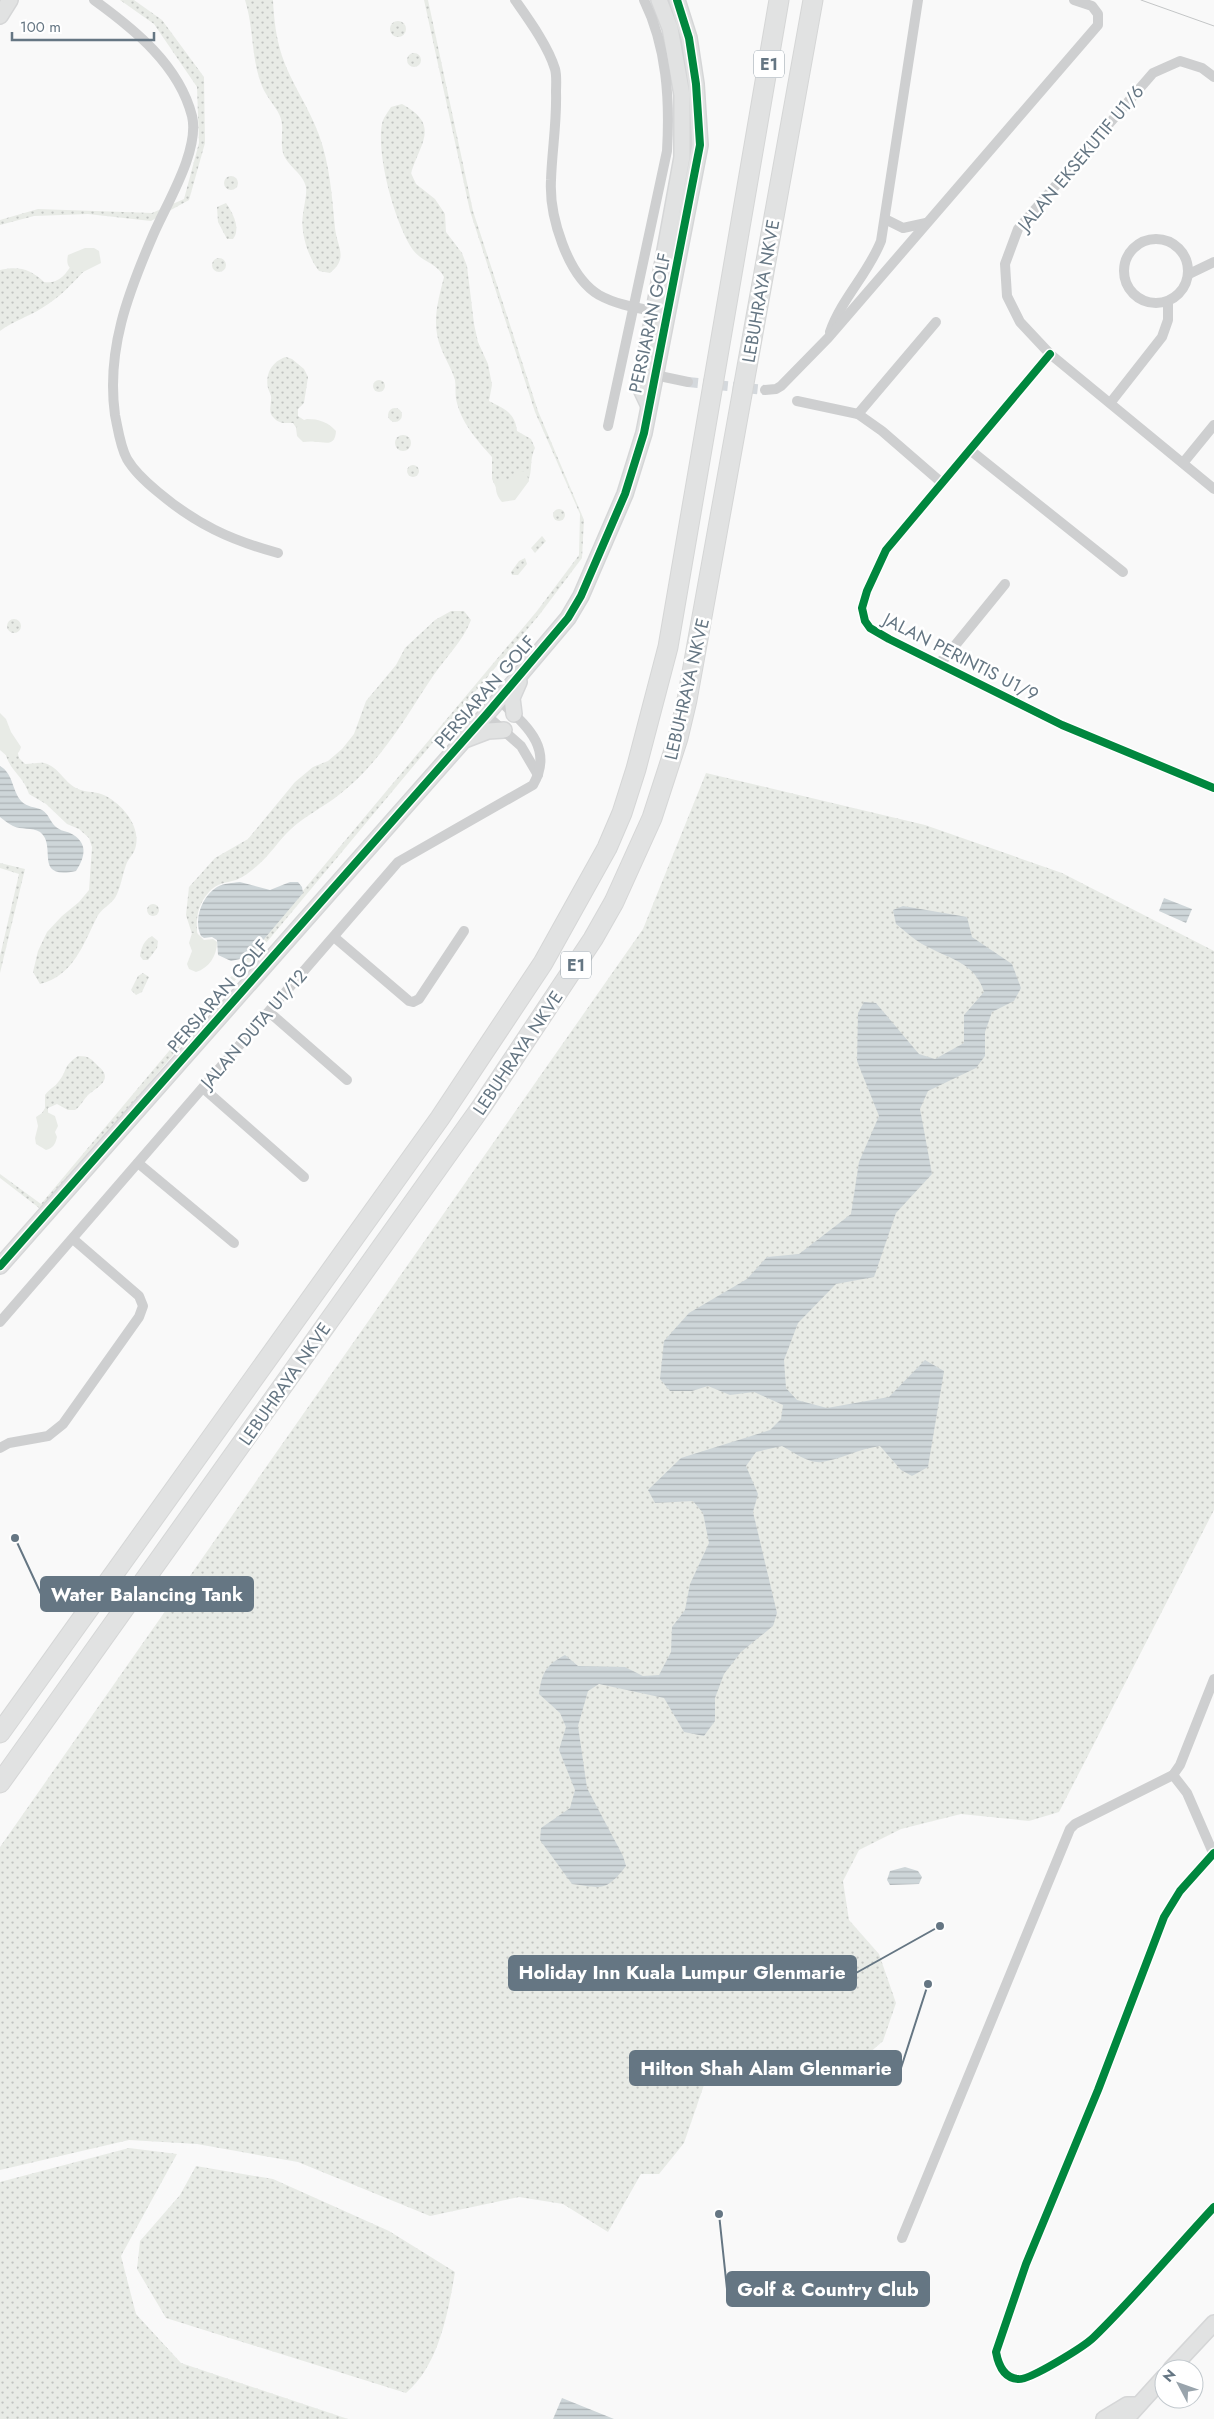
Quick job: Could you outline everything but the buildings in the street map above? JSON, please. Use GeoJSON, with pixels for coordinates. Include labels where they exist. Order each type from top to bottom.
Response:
{"type":"FeatureCollection","features":[{"type":"Feature","properties":{"kind":"highway","name":"LEBUHRAYA NKVE"},"geometry":{"type":"LineString","coordinates":[[0,1733],[440,1118],[543,963],[607,848],[622,812],[636,769],[668,648],[779,0]]}},
{"type":"Feature","properties":{"kind":"highway","name":"LEBUHRAYA NKVE"},"geometry":{"type":"LineString","coordinates":[[0,1783],[482,1106],[593,939],[614,902],[666,779],[687,700],[813,0]]}},
{"type":"Feature","properties":{"kind":"street"},"geometry":{"type":"LineString","coordinates":[[0,16],[10,0]]}},
{"type":"Feature","properties":{"kind":"street"},"geometry":{"type":"LineString","coordinates":[[94,0],[130,26],[157,54],[182,92],[192,118],[191,146],[180,178],[154,233],[120,326],[113,356],[112,388],[118,432],[128,459],[148,483],[182,512],[206,527],[243,544],[278,553]]}},
{"type":"Feature","properties":{"kind":"street"},"geometry":{"type":"LineString","coordinates":[[515,0],[533,25],[556,70],[557,120],[550,181],[553,214],[562,242],[576,271],[591,289],[611,301],[634,308],[661,312]]}},
{"type":"Feature","properties":{"kind":"street"},"geometry":{"type":"LineString","coordinates":[[608,426],[667,151],[670,106],[662,56],[652,15],[644,0]]}},
{"type":"Feature","properties":{"kind":"street","name":"PERSIARAN GOLF"},"geometry":{"type":"LineString","coordinates":[[0,1266],[461,744],[568,618],[581,596],[625,494],[644,433],[648,404],[640,387],[650,374],[661,312],[682,157],[682,95],[670,28],[659,0]]}},
{"type":"Feature","properties":{"kind":"street","name":"PERSIARAN GOLF"},"geometry":{"type":"LineString","coordinates":[[661,312],[700,146],[696,84],[688,38],[677,0]]}},
{"type":"Feature","properties":{"kind":"street"},"geometry":{"type":"LineString","coordinates":[[828,338],[839,311],[873,262],[881,241],[918,0]]}},
{"type":"Feature","properties":{"kind":"street"},"geometry":{"type":"LineString","coordinates":[[765,390],[781,386],[828,338],[1098,24],[1098,14],[1092,6],[1074,0]]}},
{"type":"Feature","properties":{"kind":"street","name":"JALAN EKSEKUTIF U1/6"},"geometry":{"type":"LineString","coordinates":[[1214,77],[1202,68],[1180,61],[1152,73],[1018,229],[1005,264],[1007,296],[1020,322],[1050,354],[1214,489]]}},
{"type":"Feature","properties":{"kind":"street"},"geometry":{"type":"LineString","coordinates":[[885,219],[903,228],[927,223]]}},
{"type":"Feature","properties":{"kind":"street"},"geometry":{"type":"LineString","coordinates":[[1147,240],[1168,241],[1184,254],[1189,274],[1182,291],[1168,302],[1147,302],[1130,291],[1125,282],[1124,271],[1130,252],[1147,240]]}},
{"type":"Feature","properties":{"kind":"street"},"geometry":{"type":"LineString","coordinates":[[1189,274],[1214,262]]}},
{"type":"Feature","properties":{"kind":"street"},"geometry":{"type":"LineString","coordinates":[[1110,402],[1162,337],[1168,320],[1168,302]]}},
{"type":"Feature","properties":{"kind":"street"},"geometry":{"type":"LineString","coordinates":[[858,414],[936,322]]}},
{"type":"Feature","properties":{"kind":"street","name":"JALAN PERINTIS U1/9"},"geometry":{"type":"LineString","coordinates":[[1050,354],[886,550],[866,591],[862,608],[865,621],[870,628],[1062,725],[1214,788]]}},
{"type":"Feature","properties":{"kind":"street"},"geometry":{"type":"LineString","coordinates":[[650,374],[688,382]]}},
{"type":"Feature","properties":{"kind":"street"},"geometry":{"type":"LineString","coordinates":[[797,401],[858,414],[882,431],[942,483]]}},
{"type":"Feature","properties":{"kind":"street"},"geometry":{"type":"LineString","coordinates":[[1182,463],[1214,425]]}},
{"type":"Feature","properties":{"kind":"street"},"geometry":{"type":"LineString","coordinates":[[970,450],[1123,572]]}},
{"type":"Feature","properties":{"kind":"street"},"geometry":{"type":"LineString","coordinates":[[938,663],[944,659],[1005,584]]}},
{"type":"Feature","properties":{"kind":"street"},"geometry":{"type":"LineString","coordinates":[[514,714],[512,704],[513,692],[529,664]]}},
{"type":"Feature","properties":{"kind":"street"},"geometry":{"type":"LineString","coordinates":[[499,700],[533,735],[541,758],[538,775]]}},
{"type":"Feature","properties":{"kind":"street"},"geometry":{"type":"LineString","coordinates":[[486,715],[521,746],[538,775]]}},
{"type":"Feature","properties":{"kind":"street"},"geometry":{"type":"LineString","coordinates":[[461,744],[479,733],[504,730]]}},
{"type":"Feature","properties":{"kind":"street"},"geometry":{"type":"LineString","coordinates":[[521,746],[533,735]]}},
{"type":"Feature","properties":{"kind":"street","name":"JALAN DUTA U1/12"},"geometry":{"type":"LineString","coordinates":[[0,1322],[398,862],[528,789],[538,775]]}},
{"type":"Feature","properties":{"kind":"street"},"geometry":{"type":"LineString","coordinates":[[334,937],[409,1001],[413,1002],[419,999],[464,931]]}},
{"type":"Feature","properties":{"kind":"street"},"geometry":{"type":"LineString","coordinates":[[269,1012],[346,1080]]}},
{"type":"Feature","properties":{"kind":"street"},"geometry":{"type":"LineString","coordinates":[[203,1088],[304,1177]]}},
{"type":"Feature","properties":{"kind":"street"},"geometry":{"type":"LineString","coordinates":[[138,1163],[234,1243]]}},
{"type":"Feature","properties":{"kind":"street"},"geometry":{"type":"LineString","coordinates":[[0,1448],[9,1444],[48,1436],[63,1424],[139,1317],[143,1306],[139,1296],[73,1239]]}},
{"type":"Feature","properties":{"kind":"street"},"geometry":{"type":"LineString","coordinates":[[902,2238],[1070,1829],[1075,1824],[1174,1775],[1180,1766],[1214,1679]]}},
{"type":"Feature","properties":{"kind":"street"},"geometry":{"type":"LineString","coordinates":[[1174,1775],[1187,1793],[1214,1854],[1180,1891],[1164,1917],[1098,2090],[1026,2264],[996,2352],[998,2364],[1006,2374],[1017,2380],[1030,2378],[1093,2339],[1214,2207]]}},
{"type":"Feature","properties":{"kind":"street"},"geometry":{"type":"LineString","coordinates":[[1180,2359],[1214,2323]]}},
{"type":"Feature","properties":{"kind":"street"},"geometry":{"type":"LineString","coordinates":[[1126,2419],[1154,2388]]}},
{"type":"Feature","properties":{"kind":"street"},"geometry":{"type":"LineString","coordinates":[[1104,2419],[1127,2405],[1138,2405]]}},
{"type":"Feature","properties":{"kind":"shaded area"},"geometry":{"type":"Polygon","coordinates":[[[120,0],[134,0],[162,20],[204,77],[205,143],[189,200],[151,221],[88,214],[34,216],[0,225],[0,220],[38,209],[152,213],[184,199],[199,143],[197,87],[154,24],[120,0]]]}},
{"type":"Feature","properties":{"kind":"shaded area"},"geometry":{"type":"Polygon","coordinates":[[[245,0],[273,0],[278,42],[282,56],[323,146],[340,252],[339,262],[330,273],[319,271],[311,259],[306,244],[302,221],[306,187],[302,178],[283,153],[281,119],[258,76],[245,0]]]}},
{"type":"Feature","properties":{"kind":"shaded area"},"geometry":{"type":"Polygon","coordinates":[[[424,0],[428,0],[473,211],[538,411],[584,520],[582,558],[540,614],[43,1211],[0,1178],[0,1174],[41,1204],[537,611],[579,555],[580,514],[535,412],[470,211],[424,0]]]}},
{"type":"Feature","properties":{"kind":"shaded area"},"geometry":{"type":"Polygon","coordinates":[[[398,21],[406,29],[398,37],[390,29],[398,21]]]}},
{"type":"Feature","properties":{"kind":"shaded area"},"geometry":{"type":"Polygon","coordinates":[[[411,53],[417,53],[421,60],[417,67],[411,67],[407,63],[407,57],[411,53]]]}},
{"type":"Feature","properties":{"kind":"shaded area"},"geometry":{"type":"Polygon","coordinates":[[[402,104],[421,119],[424,127],[422,144],[411,173],[416,184],[435,199],[445,214],[446,232],[462,253],[467,266],[474,324],[478,342],[488,364],[492,385],[489,401],[508,412],[514,420],[517,431],[531,439],[535,448],[528,482],[499,494],[492,479],[492,457],[470,431],[458,408],[455,380],[438,339],[436,312],[444,277],[441,272],[413,250],[400,224],[388,189],[382,153],[382,124],[384,117],[391,107],[402,104]]]}},
{"type":"Feature","properties":{"kind":"shaded area"},"geometry":{"type":"Polygon","coordinates":[[[231,176],[236,178],[238,183],[236,188],[231,190],[226,188],[224,183],[226,178],[231,176]]]}},
{"type":"Feature","properties":{"kind":"shaded area"},"geometry":{"type":"Polygon","coordinates":[[[226,203],[236,226],[233,239],[227,239],[218,222],[217,207],[226,203]]]}},
{"type":"Feature","properties":{"kind":"shaded area"},"geometry":{"type":"Polygon","coordinates":[[[85,248],[94,248],[99,251],[101,263],[83,272],[75,273],[68,265],[68,255],[85,248]]]}},
{"type":"Feature","properties":{"kind":"shaded area"},"geometry":{"type":"Polygon","coordinates":[[[216,258],[222,258],[226,265],[222,272],[216,272],[212,268],[212,262],[216,258]]]}},
{"type":"Feature","properties":{"kind":"shaded area"},"geometry":{"type":"Polygon","coordinates":[[[73,263],[86,269],[54,300],[0,331],[0,270],[13,268],[29,271],[44,282],[54,282],[61,278],[73,263]]]}},
{"type":"Feature","properties":{"kind":"shaded area"},"geometry":{"type":"Polygon","coordinates":[[[286,357],[292,359],[304,369],[308,377],[304,403],[298,409],[298,416],[307,422],[300,434],[293,423],[278,421],[270,412],[271,397],[267,383],[269,373],[273,365],[286,357]]]}},
{"type":"Feature","properties":{"kind":"shaded area"},"geometry":{"type":"Polygon","coordinates":[[[377,380],[381,380],[385,386],[381,392],[377,392],[373,388],[373,384],[377,380]]]}},
{"type":"Feature","properties":{"kind":"shaded area"},"geometry":{"type":"Polygon","coordinates":[[[395,408],[400,410],[402,415],[400,420],[395,422],[390,420],[388,415],[390,410],[395,408]]]}},
{"type":"Feature","properties":{"kind":"shaded area"},"geometry":{"type":"Polygon","coordinates":[[[307,419],[319,420],[330,425],[336,431],[332,442],[303,442],[297,436],[296,428],[301,421],[307,419]]]}},
{"type":"Feature","properties":{"kind":"shaded area"},"geometry":{"type":"Polygon","coordinates":[[[400,435],[406,435],[411,440],[409,449],[400,451],[395,446],[395,440],[400,435]]]}},
{"type":"Feature","properties":{"kind":"shaded area"},"geometry":{"type":"Polygon","coordinates":[[[415,465],[418,466],[418,476],[411,477],[408,476],[407,469],[408,466],[415,465]]]}},
{"type":"Feature","properties":{"kind":"shaded area"},"geometry":{"type":"Polygon","coordinates":[[[522,471],[526,473],[529,481],[515,500],[502,502],[496,492],[497,481],[507,480],[522,471]]]}},
{"type":"Feature","properties":{"kind":"shaded area"},"geometry":{"type":"Polygon","coordinates":[[[559,509],[565,515],[559,521],[553,515],[559,509]]]}},
{"type":"Feature","properties":{"kind":"shaded area"},"geometry":{"type":"Polygon","coordinates":[[[542,536],[546,541],[535,553],[531,548],[542,536]]]}},
{"type":"Feature","properties":{"kind":"shaded area"},"geometry":{"type":"Polygon","coordinates":[[[525,558],[527,564],[518,575],[512,575],[511,572],[519,561],[525,558]]]}},
{"type":"Feature","properties":{"kind":"shaded area"},"geometry":{"type":"Polygon","coordinates":[[[451,611],[464,611],[471,620],[468,628],[380,754],[340,794],[291,829],[267,857],[245,876],[212,889],[199,908],[197,919],[198,938],[193,937],[186,915],[189,887],[215,858],[248,839],[295,782],[313,767],[328,761],[342,749],[354,734],[366,701],[396,665],[405,648],[435,620],[451,611]]]}},
{"type":"Feature","properties":{"kind":"shaded area"},"geometry":{"type":"Polygon","coordinates":[[[11,619],[17,619],[21,626],[17,633],[11,633],[7,629],[7,623],[11,619]]]}},
{"type":"Feature","properties":{"kind":"shaded area"},"geometry":{"type":"Polygon","coordinates":[[[0,713],[6,719],[11,732],[21,747],[16,755],[8,757],[0,750],[0,713]]]}},
{"type":"Feature","properties":{"kind":"shaded area"},"geometry":{"type":"Polygon","coordinates":[[[16,745],[19,758],[25,764],[42,763],[49,765],[76,788],[102,794],[113,800],[130,818],[137,841],[115,898],[99,914],[76,958],[61,974],[40,984],[33,972],[38,951],[47,932],[89,890],[92,847],[89,838],[79,829],[67,824],[46,804],[29,794],[7,759],[5,752],[16,745]]]}},
{"type":"Feature","properties":{"kind":"shaded area"},"geometry":{"type":"Polygon","coordinates":[[[0,766],[8,773],[21,801],[42,810],[56,827],[70,833],[80,841],[84,850],[82,860],[76,871],[54,871],[48,860],[45,838],[40,832],[16,827],[0,817],[0,766]]]}},
{"type":"Feature","properties":{"kind":"shaded area"},"geometry":{"type":"Polygon","coordinates":[[[706,773],[925,825],[1062,873],[1214,951],[1214,1510],[1059,1812],[1029,1821],[961,1814],[901,1829],[859,1850],[843,1881],[849,1920],[879,1954],[896,2003],[883,2041],[867,2055],[827,2074],[799,2075],[774,2060],[742,2061],[705,2082],[684,2143],[659,2174],[641,2174],[608,2232],[563,2204],[519,2197],[430,2216],[298,2162],[197,2144],[129,2140],[0,2170],[0,1847],[643,929],[706,773]]]}},
{"type":"Feature","properties":{"kind":"shaded area"},"geometry":{"type":"Polygon","coordinates":[[[0,863],[25,869],[0,973],[0,956],[19,874],[0,868],[0,863]]]}},
{"type":"Feature","properties":{"kind":"shaded area"},"geometry":{"type":"Polygon","coordinates":[[[240,882],[270,890],[290,882],[298,882],[302,887],[303,893],[249,957],[231,961],[218,955],[217,940],[212,937],[204,938],[201,936],[198,923],[203,902],[212,891],[228,883],[240,882]]]}},
{"type":"Feature","properties":{"kind":"shaded area"},"geometry":{"type":"Polygon","coordinates":[[[1164,898],[1192,909],[1186,923],[1159,911],[1164,898]]]}},
{"type":"Feature","properties":{"kind":"shaded area"},"geometry":{"type":"Polygon","coordinates":[[[153,904],[159,910],[153,916],[147,910],[153,904]]]}},
{"type":"Feature","properties":{"kind":"shaded area"},"geometry":{"type":"Polygon","coordinates":[[[903,906],[967,917],[972,937],[1012,964],[1021,988],[1014,1001],[992,1012],[985,1032],[985,1056],[976,1068],[928,1091],[920,1109],[932,1174],[896,1213],[874,1277],[836,1284],[798,1323],[784,1360],[786,1388],[797,1400],[827,1408],[889,1397],[925,1360],[944,1371],[928,1467],[912,1476],[901,1470],[880,1446],[822,1462],[807,1459],[782,1446],[756,1452],[746,1466],[758,1494],[753,1512],[777,1613],[773,1626],[741,1652],[724,1674],[715,1698],[715,1721],[704,1736],[684,1732],[664,1698],[599,1684],[588,1691],[578,1726],[587,1788],[623,1856],[626,1866],[613,1880],[603,1886],[590,1887],[572,1884],[540,1840],[541,1828],[570,1808],[575,1790],[559,1750],[566,1727],[560,1713],[539,1694],[546,1670],[553,1662],[565,1655],[578,1666],[625,1667],[643,1676],[659,1675],[671,1652],[672,1627],[685,1610],[690,1584],[709,1543],[703,1513],[693,1501],[655,1503],[648,1490],[681,1458],[770,1430],[781,1419],[783,1405],[754,1392],[730,1395],[708,1386],[692,1391],[670,1391],[660,1379],[664,1341],[689,1313],[747,1279],[767,1257],[799,1254],[851,1214],[859,1162],[879,1116],[857,1061],[858,1013],[864,1002],[876,1003],[919,1054],[935,1059],[964,1043],[964,1015],[984,992],[980,982],[969,968],[920,942],[896,924],[893,910],[903,906]]]}},
{"type":"Feature","properties":{"kind":"shaded area"},"geometry":{"type":"Polygon","coordinates":[[[192,933],[197,933],[204,940],[213,939],[217,942],[214,957],[205,968],[196,972],[189,969],[187,964],[192,951],[189,943],[192,933]]]}},
{"type":"Feature","properties":{"kind":"shaded area"},"geometry":{"type":"Polygon","coordinates":[[[152,936],[158,941],[157,948],[148,960],[143,960],[140,956],[142,947],[152,936]]]}},
{"type":"Feature","properties":{"kind":"shaded area"},"geometry":{"type":"Polygon","coordinates":[[[143,973],[149,977],[142,992],[136,995],[131,990],[138,976],[143,973]]]}},
{"type":"Feature","properties":{"kind":"shaded area"},"geometry":{"type":"Polygon","coordinates":[[[78,1056],[90,1058],[103,1071],[105,1079],[75,1110],[68,1110],[57,1104],[48,1108],[48,1115],[42,1113],[45,1108],[45,1095],[62,1077],[67,1066],[78,1056]]]}},
{"type":"Feature","properties":{"kind":"shaded area"},"geometry":{"type":"Polygon","coordinates":[[[45,1111],[55,1116],[58,1126],[55,1132],[57,1137],[54,1144],[46,1150],[36,1144],[35,1138],[38,1126],[36,1117],[45,1111]]]}},
{"type":"Feature","properties":{"kind":"shaded area"},"geometry":{"type":"Polygon","coordinates":[[[905,1867],[918,1871],[922,1877],[919,1884],[890,1885],[887,1880],[890,1871],[905,1867]]]}},
{"type":"Feature","properties":{"kind":"shaded area"},"geometry":{"type":"Polygon","coordinates":[[[129,2148],[177,2154],[121,2256],[136,2314],[181,2363],[348,2419],[0,2419],[0,2182],[129,2148]]]}},
{"type":"Feature","properties":{"kind":"shaded area"},"geometry":{"type":"Polygon","coordinates":[[[196,2166],[273,2179],[389,2231],[455,2272],[445,2321],[434,2353],[427,2368],[406,2393],[166,2318],[137,2269],[140,2241],[180,2195],[196,2166]]]}},
{"type":"Feature","properties":{"kind":"shaded area"},"geometry":{"type":"Polygon","coordinates":[[[562,2398],[614,2419],[553,2419],[562,2398]]]}},
{"type":"Feature","properties":{"kind":"tunnel"},"geometry":{"type":"LineString","coordinates":[[688,382],[765,390]]}},
{"type":"Feature","properties":{"kind":"tram line"},"geometry":{"type":"LineString","coordinates":[[1141,0],[1214,26]]}},
{"type":"Feature","properties":{"kind":"cycle path"},"geometry":{"type":"LineString","coordinates":[[0,1266],[486,715],[568,618],[581,596],[625,494],[644,433],[700,145],[696,84],[689,38],[677,0]]}},
{"type":"Feature","properties":{"kind":"cycle path"},"geometry":{"type":"LineString","coordinates":[[1050,354],[886,550],[867,591],[862,608],[865,621],[870,628],[889,639],[1062,725],[1214,788]]}},
{"type":"Feature","properties":{"kind":"cycle path"},"geometry":{"type":"LineString","coordinates":[[1214,1853],[1180,1891],[1164,1917],[1098,2090],[1026,2264],[996,2352],[998,2361],[1005,2373],[1018,2379],[1033,2375],[1069,2355],[1089,2341],[1125,2305],[1214,2207]]}},
{"type":"Feature","properties":{"kind":"place","name":"Water Balancing Tank"},"geometry":{"type":"Point","coordinates":[15,1538]}},
{"type":"Feature","properties":{"kind":"place","name":"Holiday Inn Kuala Lumpur Glenmarie"},"geometry":{"type":"Point","coordinates":[940,1926]}},
{"type":"Feature","properties":{"kind":"place","name":"Hilton Shah Alam Glenmarie"},"geometry":{"type":"Point","coordinates":[928,1984]}},
{"type":"Feature","properties":{"kind":"place","name":"Golf & Country Club"},"geometry":{"type":"Point","coordinates":[719,2214]}}]}
